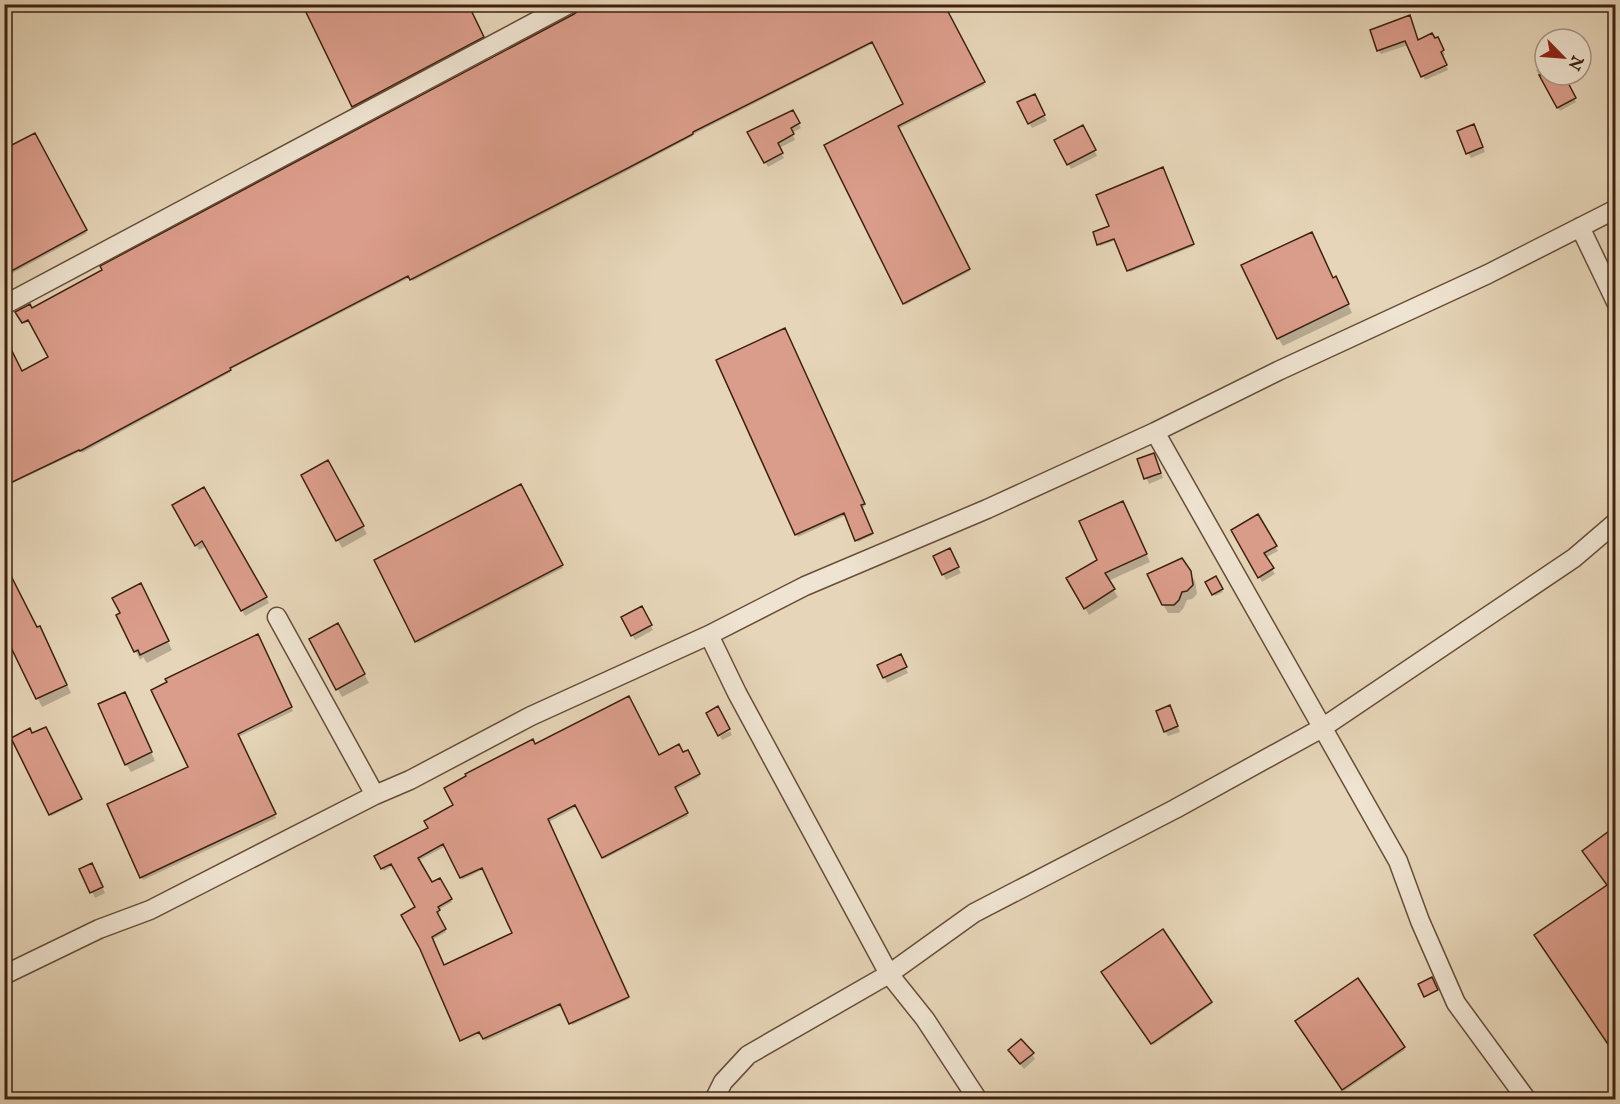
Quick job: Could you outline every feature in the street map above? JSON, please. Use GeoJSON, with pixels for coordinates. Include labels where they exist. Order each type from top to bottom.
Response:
{"type":"FeatureCollection","features":[{"type":"Feature","properties":{"kind":"street"},"geometry":{"type":"LineString","coordinates":[[4,302],[6,304],[27,294],[569,4]]}},
{"type":"Feature","properties":{"kind":"street"},"geometry":{"type":"LineString","coordinates":[[4,975],[99,929],[150,910],[375,795],[410,780],[531,716],[709,635],[805,586],[987,508],[1155,432],[1278,371],[1488,274],[1616,208]]}},
{"type":"Feature","properties":{"kind":"street"},"geometry":{"type":"LineString","coordinates":[[1580,227],[1616,302]]}},
{"type":"Feature","properties":{"kind":"street"},"geometry":{"type":"LineString","coordinates":[[1155,432],[1398,861],[1420,921],[1456,1003],[1527,1100]]}},
{"type":"Feature","properties":{"kind":"street"},"geometry":{"type":"LineString","coordinates":[[714,1100],[723,1082],[748,1055],[889,974],[974,913],[1175,809],[1322,728],[1574,558],[1616,522]]}},
{"type":"Feature","properties":{"kind":"street"},"geometry":{"type":"LineString","coordinates":[[277,617],[375,795]]}},
{"type":"Feature","properties":{"kind":"street"},"geometry":{"type":"LineString","coordinates":[[709,635],[737,693],[889,974],[925,1019],[978,1100]]}},
{"type":"Feature","properties":{"kind":"building"},"geometry":{"type":"Polygon","coordinates":[[[302,4],[468,4],[484,37],[352,107],[302,4]]]}},
{"type":"Feature","properties":{"kind":"building"},"geometry":{"type":"Polygon","coordinates":[[[586,4],[944,4],[985,82],[898,126],[970,269],[903,304],[824,145],[903,104],[872,42],[693,132],[410,280],[408,276],[230,368],[231,370],[80,451],[4,486],[4,335],[22,371],[48,357],[28,320],[22,323],[15,312],[30,304],[32,308],[102,270],[100,266],[574,14],[586,4]]]}},
{"type":"Feature","properties":{"kind":"building"},"geometry":{"type":"Polygon","coordinates":[[[1410,15],[1418,40],[1432,33],[1435,38],[1438,37],[1447,65],[1421,77],[1405,41],[1377,51],[1370,30],[1410,15]]]}},
{"type":"Feature","properties":{"kind":"building"},"geometry":{"type":"Polygon","coordinates":[[[1546,87],[1570,87],[1576,98],[1557,108],[1546,87]]]}},
{"type":"Feature","properties":{"kind":"building"},"geometry":{"type":"Polygon","coordinates":[[[1035,94],[1045,115],[1028,124],[1017,102],[1035,94]]]}},
{"type":"Feature","properties":{"kind":"building"},"geometry":{"type":"Polygon","coordinates":[[[793,110],[800,123],[791,128],[794,134],[778,143],[783,153],[764,163],[747,132],[793,110]]]}},
{"type":"Feature","properties":{"kind":"building"},"geometry":{"type":"Polygon","coordinates":[[[1474,124],[1483,147],[1466,154],[1457,131],[1474,124]]]}},
{"type":"Feature","properties":{"kind":"building"},"geometry":{"type":"Polygon","coordinates":[[[1083,125],[1096,150],[1067,165],[1054,140],[1083,125]]]}},
{"type":"Feature","properties":{"kind":"building"},"geometry":{"type":"Polygon","coordinates":[[[35,133],[87,230],[4,275],[4,149],[35,133]]]}},
{"type":"Feature","properties":{"kind":"building"},"geometry":{"type":"Polygon","coordinates":[[[1163,167],[1194,244],[1127,271],[1114,239],[1097,245],[1093,232],[1109,226],[1096,195],[1163,167]]]}},
{"type":"Feature","properties":{"kind":"building"},"geometry":{"type":"Polygon","coordinates":[[[1312,232],[1333,278],[1336,276],[1349,304],[1277,339],[1241,265],[1312,232]]]}},
{"type":"Feature","properties":{"kind":"building"},"geometry":{"type":"Polygon","coordinates":[[[785,328],[865,504],[861,505],[873,533],[855,541],[844,513],[795,535],[716,360],[785,328]]]}},
{"type":"Feature","properties":{"kind":"building"},"geometry":{"type":"Polygon","coordinates":[[[1154,453],[1161,473],[1144,479],[1137,459],[1154,453]]]}},
{"type":"Feature","properties":{"kind":"building"},"geometry":{"type":"Polygon","coordinates":[[[328,460],[364,526],[336,541],[301,475],[328,460]]]}},
{"type":"Feature","properties":{"kind":"building"},"geometry":{"type":"Polygon","coordinates":[[[521,484],[563,565],[415,642],[374,560],[521,484]]]}},
{"type":"Feature","properties":{"kind":"building"},"geometry":{"type":"Polygon","coordinates":[[[204,487],[267,597],[241,611],[202,541],[195,546],[172,505],[204,487]]]}},
{"type":"Feature","properties":{"kind":"building"},"geometry":{"type":"Polygon","coordinates":[[[1123,501],[1147,554],[1105,573],[1115,589],[1084,609],[1066,578],[1097,560],[1079,521],[1123,501]]]}},
{"type":"Feature","properties":{"kind":"building"},"geometry":{"type":"Polygon","coordinates":[[[1258,514],[1277,546],[1264,553],[1274,568],[1258,578],[1231,530],[1258,514]]]}},
{"type":"Feature","properties":{"kind":"building"},"geometry":{"type":"Polygon","coordinates":[[[950,548],[959,567],[942,575],[933,556],[950,548]]]}},
{"type":"Feature","properties":{"kind":"building"},"geometry":{"type":"Polygon","coordinates":[[[1182,558],[1191,571],[1193,585],[1187,591],[1182,592],[1174,605],[1162,605],[1147,574],[1182,558]]]}},
{"type":"Feature","properties":{"kind":"building"},"geometry":{"type":"Polygon","coordinates":[[[4,562],[37,627],[40,626],[67,685],[36,699],[4,633],[4,562]]]}},
{"type":"Feature","properties":{"kind":"building"},"geometry":{"type":"Polygon","coordinates":[[[1216,576],[1223,589],[1212,595],[1205,582],[1216,576]]]}},
{"type":"Feature","properties":{"kind":"building"},"geometry":{"type":"Polygon","coordinates":[[[141,583],[169,641],[140,655],[138,650],[134,652],[116,615],[120,613],[112,598],[141,583]]]}},
{"type":"Feature","properties":{"kind":"building"},"geometry":{"type":"Polygon","coordinates":[[[642,606],[652,625],[631,636],[621,617],[642,606]]]}},
{"type":"Feature","properties":{"kind":"building"},"geometry":{"type":"Polygon","coordinates":[[[338,623],[365,674],[336,690],[309,639],[338,623]]]}},
{"type":"Feature","properties":{"kind":"building"},"geometry":{"type":"Polygon","coordinates":[[[258,634],[292,707],[238,734],[276,814],[140,878],[107,804],[188,767],[151,690],[167,682],[165,679],[258,634]]]}},
{"type":"Feature","properties":{"kind":"building"},"geometry":{"type":"Polygon","coordinates":[[[901,654],[907,667],[883,678],[877,665],[901,654]]]}},
{"type":"Feature","properties":{"kind":"building"},"geometry":{"type":"Polygon","coordinates":[[[125,692],[152,752],[125,765],[98,704],[125,692]]]}},
{"type":"Feature","properties":{"kind":"building"},"geometry":{"type":"Polygon","coordinates":[[[629,696],[659,755],[679,744],[683,752],[688,750],[700,774],[675,787],[688,813],[602,858],[575,805],[548,819],[629,997],[569,1024],[560,1004],[483,1039],[479,1032],[460,1041],[420,949],[401,915],[415,907],[391,864],[381,869],[374,856],[428,828],[424,821],[453,805],[444,788],[466,776],[465,774],[533,739],[535,744],[629,696]],[[443,844],[418,858],[432,882],[440,878],[452,899],[438,907],[440,910],[437,912],[446,929],[432,937],[444,965],[512,933],[482,868],[460,878],[443,844]]]}},
{"type":"Feature","properties":{"kind":"building"},"geometry":{"type":"Polygon","coordinates":[[[1170,705],[1178,726],[1164,732],[1156,711],[1170,705]]]}},
{"type":"Feature","properties":{"kind":"building"},"geometry":{"type":"Polygon","coordinates":[[[718,706],[730,729],[718,736],[706,713],[718,706]]]}},
{"type":"Feature","properties":{"kind":"building"},"geometry":{"type":"Polygon","coordinates":[[[46,727],[82,799],[49,815],[11,738],[30,728],[32,733],[46,727]]]}},
{"type":"Feature","properties":{"kind":"building"},"geometry":{"type":"Polygon","coordinates":[[[1616,826],[1616,1056],[1534,935],[1607,885],[1582,851],[1616,826]]]}},
{"type":"Feature","properties":{"kind":"building"},"geometry":{"type":"Polygon","coordinates":[[[92,863],[103,887],[90,893],[79,869],[92,863]]]}},
{"type":"Feature","properties":{"kind":"building"},"geometry":{"type":"Polygon","coordinates":[[[1163,929],[1212,1002],[1151,1044],[1101,972],[1163,929]]]}},
{"type":"Feature","properties":{"kind":"building"},"geometry":{"type":"Polygon","coordinates":[[[1432,977],[1438,990],[1424,997],[1418,984],[1432,977]]]}},
{"type":"Feature","properties":{"kind":"building"},"geometry":{"type":"Polygon","coordinates":[[[1358,978],[1405,1047],[1342,1090],[1295,1021],[1358,978]]]}},
{"type":"Feature","properties":{"kind":"building"},"geometry":{"type":"Polygon","coordinates":[[[1021,1039],[1034,1053],[1020,1064],[1008,1050],[1021,1039]]]}}]}
